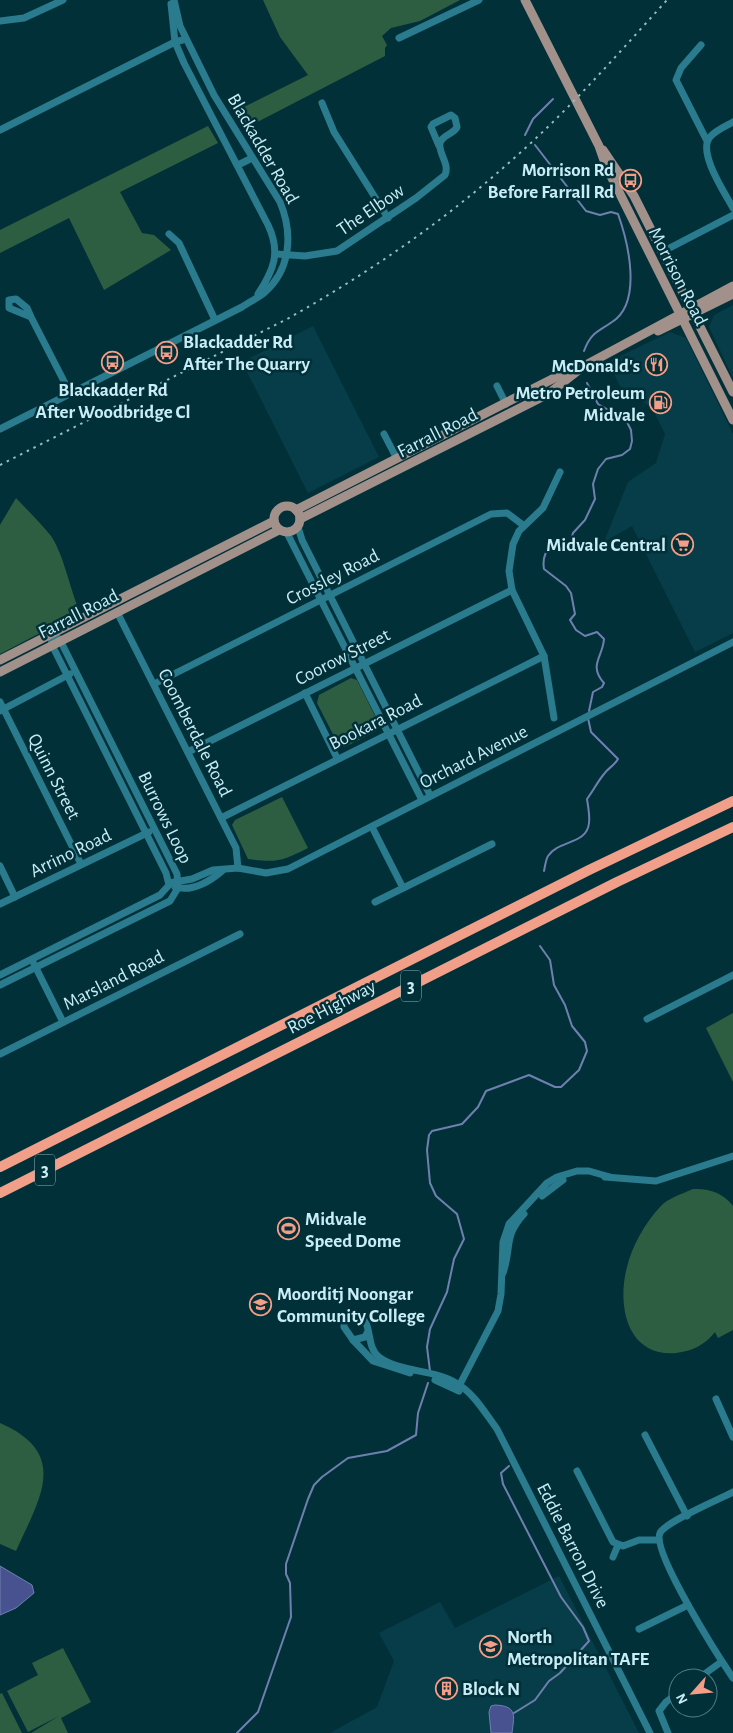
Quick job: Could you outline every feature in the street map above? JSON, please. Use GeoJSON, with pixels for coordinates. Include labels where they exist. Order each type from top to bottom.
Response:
{"type":"FeatureCollection","features":[{"type":"Feature","properties":{"kind":"highway","name":"Roe Highway"},"geometry":{"type":"LineString","coordinates":[[0,1167],[589,870],[733,801]]}},
{"type":"Feature","properties":{"kind":"highway","name":"Roe Highway"},"geometry":{"type":"LineString","coordinates":[[0,1193],[617,882],[733,827]]}},
{"type":"Feature","properties":{"kind":"main road","name":"Morrison Road"},"geometry":{"type":"LineString","coordinates":[[525,0],[599,146],[606,166],[733,420]]}},
{"type":"Feature","properties":{"kind":"main road","name":"Morrison Road"},"geometry":{"type":"LineString","coordinates":[[599,146],[626,182],[733,392]]}},
{"type":"Feature","properties":{"kind":"main road","name":"Farrall Road"},"geometry":{"type":"LineString","coordinates":[[296,510],[548,382],[584,366],[646,334],[648,330],[692,310],[733,286]]}},
{"type":"Feature","properties":{"kind":"main road","name":"Farrall Road"},"geometry":{"type":"LineString","coordinates":[[692,310],[733,294]]}},
{"type":"Feature","properties":{"kind":"main road","name":"Farrall Road"},"geometry":{"type":"LineString","coordinates":[[299,523],[318,511],[554,390],[584,366]]}},
{"type":"Feature","properties":{"kind":"main road"},"geometry":{"type":"LineString","coordinates":[[548,382],[554,390]]}},
{"type":"Feature","properties":{"kind":"main road"},"geometry":{"type":"LineString","coordinates":[[517,398],[522,407]]}},
{"type":"Feature","properties":{"kind":"main road"},"geometry":{"type":"LineString","coordinates":[[477,419],[482,428]]}},
{"type":"Feature","properties":{"kind":"main road"},"geometry":{"type":"LineString","coordinates":[[444,435],[449,444]]}},
{"type":"Feature","properties":{"kind":"main road"},"geometry":{"type":"LineString","coordinates":[[313,501],[318,511]]}},
{"type":"Feature","properties":{"kind":"main road"},"geometry":{"type":"LineString","coordinates":[[290,506],[296,510],[299,523],[283,531],[274,521],[276,512],[282,507],[290,506]]}},
{"type":"Feature","properties":{"kind":"main road","name":"Farrall Road"},"geometry":{"type":"LineString","coordinates":[[0,660],[274,521]]}},
{"type":"Feature","properties":{"kind":"main road","name":"Farrall Road"},"geometry":{"type":"LineString","coordinates":[[0,672],[56,642],[283,531]]}},
{"type":"Feature","properties":{"kind":"street"},"geometry":{"type":"LineString","coordinates":[[0,21],[29,16],[63,0]]}},
{"type":"Feature","properties":{"kind":"street","name":"Blackadder Road"},"geometry":{"type":"LineString","coordinates":[[0,430],[216,320],[255,298],[272,284],[283,266],[286,256],[288,227],[280,202],[216,98],[180,26],[172,0]]}},
{"type":"Feature","properties":{"kind":"street","name":"Blackadder Road"},"geometry":{"type":"LineString","coordinates":[[172,0],[175,42],[272,233],[276,254],[270,276],[255,298]]}},
{"type":"Feature","properties":{"kind":"street"},"geometry":{"type":"LineString","coordinates":[[399,38],[479,0]]}},
{"type":"Feature","properties":{"kind":"street"},"geometry":{"type":"LineString","coordinates":[[0,130],[175,42],[186,39]]}},
{"type":"Feature","properties":{"kind":"street"},"geometry":{"type":"LineString","coordinates":[[701,45],[681,68],[676,80],[707,141],[706,150],[710,163],[733,208]]}},
{"type":"Feature","properties":{"kind":"street"},"geometry":{"type":"LineString","coordinates":[[205,104],[216,98]]}},
{"type":"Feature","properties":{"kind":"street"},"geometry":{"type":"LineString","coordinates":[[322,103],[334,132],[388,218]]}},
{"type":"Feature","properties":{"kind":"street","name":"The Elbow"},"geometry":{"type":"LineString","coordinates":[[276,254],[286,256],[313,255],[337,251],[388,218],[445,175],[446,164],[431,127],[433,124],[452,115],[457,122],[457,126],[441,140],[439,146]]}},
{"type":"Feature","properties":{"kind":"street"},"geometry":{"type":"LineString","coordinates":[[707,141],[713,134],[733,122]]}},
{"type":"Feature","properties":{"kind":"street"},"geometry":{"type":"LineString","coordinates":[[238,165],[252,158]]}},
{"type":"Feature","properties":{"kind":"street"},"geometry":{"type":"LineString","coordinates":[[662,252],[733,215]]}},
{"type":"Feature","properties":{"kind":"street"},"geometry":{"type":"LineString","coordinates":[[169,234],[179,243],[216,320]]}},
{"type":"Feature","properties":{"kind":"street"},"geometry":{"type":"LineString","coordinates":[[31,317],[70,393]]}},
{"type":"Feature","properties":{"kind":"street"},"geometry":{"type":"LineString","coordinates":[[497,386],[506,404]]}},
{"type":"Feature","properties":{"kind":"street"},"geometry":{"type":"LineString","coordinates":[[384,434],[397,459]]}},
{"type":"Feature","properties":{"kind":"street"},"geometry":{"type":"LineString","coordinates":[[554,718],[544,656],[512,590],[509,579],[510,563],[516,537],[523,525],[543,508],[560,472]]}},
{"type":"Feature","properties":{"kind":"street","name":"Crossley Road"},"geometry":{"type":"LineString","coordinates":[[154,684],[491,514],[507,512],[523,525]]}},
{"type":"Feature","properties":{"kind":"street"},"geometry":{"type":"LineString","coordinates":[[299,523],[312,558],[430,795]]}},
{"type":"Feature","properties":{"kind":"street"},"geometry":{"type":"LineString","coordinates":[[283,531],[322,599],[422,800]]}},
{"type":"Feature","properties":{"kind":"street"},"geometry":{"type":"LineString","coordinates":[[303,563],[312,558]]}},
{"type":"Feature","properties":{"kind":"street","name":"Coorow Street"},"geometry":{"type":"LineString","coordinates":[[188,752],[512,590]]}},
{"type":"Feature","properties":{"kind":"street","name":"Coomberdale Road"},"geometry":{"type":"LineString","coordinates":[[118,612],[236,848],[238,868]]}},
{"type":"Feature","properties":{"kind":"street"},"geometry":{"type":"LineString","coordinates":[[338,632],[347,628]]}},
{"type":"Feature","properties":{"kind":"street","name":"Burrows Loop"},"geometry":{"type":"LineString","coordinates":[[0,985],[170,900],[178,884],[177,874],[92,704],[52,634]]}},
{"type":"Feature","properties":{"kind":"street","name":"Burrows Loop"},"geometry":{"type":"LineString","coordinates":[[2,974],[160,895],[169,884],[146,833],[68,676],[56,642]]}},
{"type":"Feature","properties":{"kind":"street","name":"Orchard Avenue"},"geometry":{"type":"LineString","coordinates":[[178,884],[210,871],[238,868],[266,873],[281,871],[733,642]]}},
{"type":"Feature","properties":{"kind":"street","name":"Bookara Road"},"geometry":{"type":"LineString","coordinates":[[221,818],[337,758],[544,656]]}},
{"type":"Feature","properties":{"kind":"street"},"geometry":{"type":"LineString","coordinates":[[2,710],[75,672]]}},
{"type":"Feature","properties":{"kind":"street"},"geometry":{"type":"LineString","coordinates":[[305,693],[337,758]]}},
{"type":"Feature","properties":{"kind":"street"},"geometry":{"type":"LineString","coordinates":[[372,699],[381,695]]}},
{"type":"Feature","properties":{"kind":"street","name":"Quinn Street"},"geometry":{"type":"LineString","coordinates":[[0,702],[2,710],[81,864]]}},
{"type":"Feature","properties":{"kind":"street"},"geometry":{"type":"LineString","coordinates":[[84,708],[92,704]]}},
{"type":"Feature","properties":{"kind":"street"},"geometry":{"type":"LineString","coordinates":[[99,738],[107,734]]}},
{"type":"Feature","properties":{"kind":"street"},"geometry":{"type":"LineString","coordinates":[[114,768],[122,764]]}},
{"type":"Feature","properties":{"kind":"street"},"geometry":{"type":"LineString","coordinates":[[129,798],[137,794]]}},
{"type":"Feature","properties":{"kind":"street"},"geometry":{"type":"LineString","coordinates":[[372,826],[404,888]]}},
{"type":"Feature","properties":{"kind":"street","name":"Arrino Road"},"geometry":{"type":"LineString","coordinates":[[0,904],[154,829]]}},
{"type":"Feature","properties":{"kind":"street"},"geometry":{"type":"LineString","coordinates":[[375,902],[492,844]]}},
{"type":"Feature","properties":{"kind":"street"},"geometry":{"type":"LineString","coordinates":[[0,866],[15,896]]}},
{"type":"Feature","properties":{"kind":"street"},"geometry":{"type":"LineString","coordinates":[[169,884],[178,884]]}},
{"type":"Feature","properties":{"kind":"street"},"geometry":{"type":"LineString","coordinates":[[150,900],[154,909]]}},
{"type":"Feature","properties":{"kind":"street"},"geometry":{"type":"LineString","coordinates":[[122,914],[126,922]]}},
{"type":"Feature","properties":{"kind":"street"},"geometry":{"type":"LineString","coordinates":[[91,930],[95,938]]}},
{"type":"Feature","properties":{"kind":"street","name":"Marsland Road"},"geometry":{"type":"LineString","coordinates":[[0,1054],[240,934]]}},
{"type":"Feature","properties":{"kind":"street"},"geometry":{"type":"LineString","coordinates":[[62,944],[66,952]]}},
{"type":"Feature","properties":{"kind":"street"},"geometry":{"type":"LineString","coordinates":[[32,959],[64,1022]]}},
{"type":"Feature","properties":{"kind":"street"},"geometry":{"type":"LineString","coordinates":[[2,974],[8,981]]}},
{"type":"Feature","properties":{"kind":"street"},"geometry":{"type":"LineString","coordinates":[[647,1019],[733,975]]}},
{"type":"Feature","properties":{"kind":"street"},"geometry":{"type":"LineString","coordinates":[[456,1386],[498,1311],[503,1242],[509,1224],[547,1183],[556,1177],[577,1171],[589,1171],[610,1177],[656,1181],[733,1156]]}},
{"type":"Feature","properties":{"kind":"street","name":"Eddie Barron Drive"},"geometry":{"type":"LineString","coordinates":[[456,1386],[373,1361],[353,1340],[343,1325],[349,1316],[358,1314],[364,1318],[370,1345],[379,1357],[456,1386],[477,1402],[497,1429],[650,1733]]}},
{"type":"Feature","properties":{"kind":"street"},"geometry":{"type":"LineString","coordinates":[[353,1340],[365,1337],[368,1331]]}},
{"type":"Feature","properties":{"kind":"street"},"geometry":{"type":"LineString","coordinates":[[716,1399],[733,1437]]}},
{"type":"Feature","properties":{"kind":"street"},"geometry":{"type":"LineString","coordinates":[[645,1435],[687,1516]]}},
{"type":"Feature","properties":{"kind":"street"},"geometry":{"type":"LineString","coordinates":[[577,1471],[610,1537],[618,1546]]}},
{"type":"Feature","properties":{"kind":"street"},"geometry":{"type":"LineString","coordinates":[[733,1492],[664,1528],[658,1540],[663,1556],[688,1604],[733,1678]]}},
{"type":"Feature","properties":{"kind":"street"},"geometry":{"type":"LineString","coordinates":[[618,1546],[644,1539],[658,1540]]}},
{"type":"Feature","properties":{"kind":"street"},"geometry":{"type":"LineString","coordinates":[[613,1556],[618,1546]]}},
{"type":"Feature","properties":{"kind":"street"},"geometry":{"type":"LineString","coordinates":[[639,1629],[688,1604]]}},
{"type":"Feature","properties":{"kind":"street"},"geometry":{"type":"LineString","coordinates":[[713,1668],[722,1662]]}},
{"type":"Feature","properties":{"kind":"street"},"geometry":{"type":"LineString","coordinates":[[668,1700],[659,1711],[668,1733]]}},
{"type":"Feature","properties":{"kind":"shaded area"},"geometry":{"type":"Polygon","coordinates":[[[733,305],[733,378],[709,327],[714,315],[733,305]]]}},
{"type":"Feature","properties":{"kind":"shaded area"},"geometry":{"type":"Polygon","coordinates":[[[313,326],[379,457],[308,493],[242,362],[313,326]]]}},
{"type":"Feature","properties":{"kind":"shaded area"},"geometry":{"type":"Polygon","coordinates":[[[670,332],[686,338],[733,434],[733,633],[695,652],[632,526],[604,542],[628,482],[656,463],[665,434],[652,408],[620,386],[608,362],[670,332]]]}},
{"type":"Feature","properties":{"kind":"shaded area","name":"North Metropolitan TAFE"},"geometry":{"type":"Polygon","coordinates":[[[559,1576],[639,1733],[330,1733],[377,1707],[394,1661],[379,1633],[440,1602],[455,1628],[559,1576]]]}},
{"type":"Feature","properties":{"kind":"green space"},"geometry":{"type":"Polygon","coordinates":[[[263,0],[460,0],[420,21],[391,28],[382,36],[387,45],[385,56],[244,129],[234,112],[308,75],[280,37],[263,0]]]}},
{"type":"Feature","properties":{"kind":"green space"},"geometry":{"type":"Polygon","coordinates":[[[208,126],[218,143],[120,192],[142,233],[154,235],[171,250],[104,290],[69,218],[0,253],[0,230],[208,126]]]}},
{"type":"Feature","properties":{"kind":"green space"},"geometry":{"type":"Polygon","coordinates":[[[16,498],[47,531],[56,544],[80,612],[0,654],[0,525],[16,498]]]}},
{"type":"Feature","properties":{"kind":"green space"},"geometry":{"type":"Polygon","coordinates":[[[351,678],[357,680],[379,724],[376,731],[345,747],[338,744],[317,703],[319,695],[351,678]]]}},
{"type":"Feature","properties":{"kind":"green space"},"geometry":{"type":"Polygon","coordinates":[[[282,797],[308,848],[280,860],[248,859],[232,825],[235,820],[282,797]]]}},
{"type":"Feature","properties":{"kind":"green space"},"geometry":{"type":"Polygon","coordinates":[[[733,1013],[733,1082],[706,1028],[733,1013]]]}},
{"type":"Feature","properties":{"kind":"green space"},"geometry":{"type":"Polygon","coordinates":[[[693,1189],[715,1192],[733,1206],[733,1330],[718,1338],[715,1332],[698,1347],[687,1351],[676,1353],[659,1352],[646,1346],[636,1337],[629,1325],[623,1297],[624,1281],[629,1259],[636,1243],[654,1213],[675,1196],[693,1189]]]}},
{"type":"Feature","properties":{"kind":"green space"},"geometry":{"type":"Polygon","coordinates":[[[0,1423],[22,1435],[36,1449],[42,1463],[43,1479],[40,1496],[16,1551],[0,1544],[0,1423]]]}},
{"type":"Feature","properties":{"kind":"green space"},"geometry":{"type":"Polygon","coordinates":[[[63,1648],[91,1702],[61,1718],[68,1733],[31,1733],[59,1716],[28,1732],[7,1691],[38,1675],[32,1663],[63,1648]]]}},
{"type":"Feature","properties":{"kind":"green space"},"geometry":{"type":"Polygon","coordinates":[[[2,1693],[22,1733],[0,1733],[0,1694],[2,1693]]]}},
{"type":"Feature","properties":{"kind":"water"},"geometry":{"type":"Polygon","coordinates":[[[0,1566],[32,1585],[34,1593],[16,1608],[0,1615],[0,1566]]]}},
{"type":"Feature","properties":{"kind":"water"},"geometry":{"type":"Polygon","coordinates":[[[491,1706],[508,1707],[513,1713],[512,1733],[491,1733],[489,1712],[491,1706]]]}},
{"type":"Feature","properties":{"kind":"waterway"},"geometry":{"type":"LineString","coordinates":[[525,135],[533,119],[553,99]]}},
{"type":"Feature","properties":{"kind":"waterway"},"geometry":{"type":"LineString","coordinates":[[535,145],[586,211],[600,215],[611,212],[618,214],[626,240],[630,271],[627,301],[622,313],[592,336],[584,351]]}},
{"type":"Feature","properties":{"kind":"waterway"},"geometry":{"type":"LineString","coordinates":[[587,383],[598,404],[626,420],[631,430],[632,441],[630,449],[622,455],[606,459],[598,469],[593,484],[595,499],[585,520],[573,533],[570,543],[563,546],[555,542],[544,557],[544,569],[566,586],[571,593],[575,614],[570,620],[576,630],[585,636],[597,632],[604,639],[597,666],[599,677],[604,683],[602,687],[593,692],[589,711]]}},
{"type":"Feature","properties":{"kind":"waterway"},"geometry":{"type":"LineString","coordinates":[[544,871],[547,857],[553,851],[578,839],[587,830],[589,823],[587,799],[607,770],[618,759],[591,732],[588,718]]}},
{"type":"Feature","properties":{"kind":"waterway"},"geometry":{"type":"LineString","coordinates":[[430,1371],[427,1347],[430,1329],[447,1292],[454,1259],[464,1239],[457,1214],[436,1196],[430,1183],[427,1150],[429,1135],[432,1131],[462,1124],[478,1107],[486,1091],[529,1075],[555,1087],[561,1087],[579,1070],[587,1051],[585,1042],[572,1026],[565,1005],[554,985],[550,960],[540,946]]}},
{"type":"Feature","properties":{"kind":"waterway"},"geometry":{"type":"LineString","coordinates":[[237,1733],[258,1712],[291,1617],[290,1583],[286,1574],[286,1564],[314,1485],[348,1458],[387,1451],[416,1435],[418,1413],[428,1383]]}},
{"type":"Feature","properties":{"kind":"waterway"},"geometry":{"type":"LineString","coordinates":[[509,1466],[501,1473],[503,1484],[561,1597],[583,1627],[589,1641],[560,1673],[549,1681],[535,1700],[514,1713]]}},
{"type":"Feature","properties":{"kind":"railway"},"geometry":{"type":"LineString","coordinates":[[0,465],[287,319],[346,284],[404,246],[459,205],[533,141],[592,82],[667,0]]}},
{"type":"Feature","properties":{"kind":"place","name":"Morrison Rd Before Farrall Rd"},"geometry":{"type":"Point","coordinates":[630,180]}},
{"type":"Feature","properties":{"kind":"place","name":"Blackadder Rd After The Quarry"},"geometry":{"type":"Point","coordinates":[167,352]}},
{"type":"Feature","properties":{"kind":"place","name":"Blackadder Rd After Woodbridge Cl"},"geometry":{"type":"Point","coordinates":[113,363]}},
{"type":"Feature","properties":{"kind":"place","name":"McDonald's"},"geometry":{"type":"Point","coordinates":[656,365]}},
{"type":"Feature","properties":{"kind":"place","name":"Metro Petroleum Midvale"},"geometry":{"type":"Point","coordinates":[661,403]}},
{"type":"Feature","properties":{"kind":"place","name":"Midvale Central"},"geometry":{"type":"Point","coordinates":[682,544]}},
{"type":"Feature","properties":{"kind":"place","name":"Midvale Speed Dome"},"geometry":{"type":"Point","coordinates":[289,1229]}},
{"type":"Feature","properties":{"kind":"place","name":"Moorditj Noongar Community College"},"geometry":{"type":"Point","coordinates":[261,1304]}},
{"type":"Feature","properties":{"kind":"place","name":"North Metropolitan TAFE"},"geometry":{"type":"Point","coordinates":[491,1647]}},
{"type":"Feature","properties":{"kind":"place","name":"Block N"},"geometry":{"type":"Point","coordinates":[446,1688]}}]}
